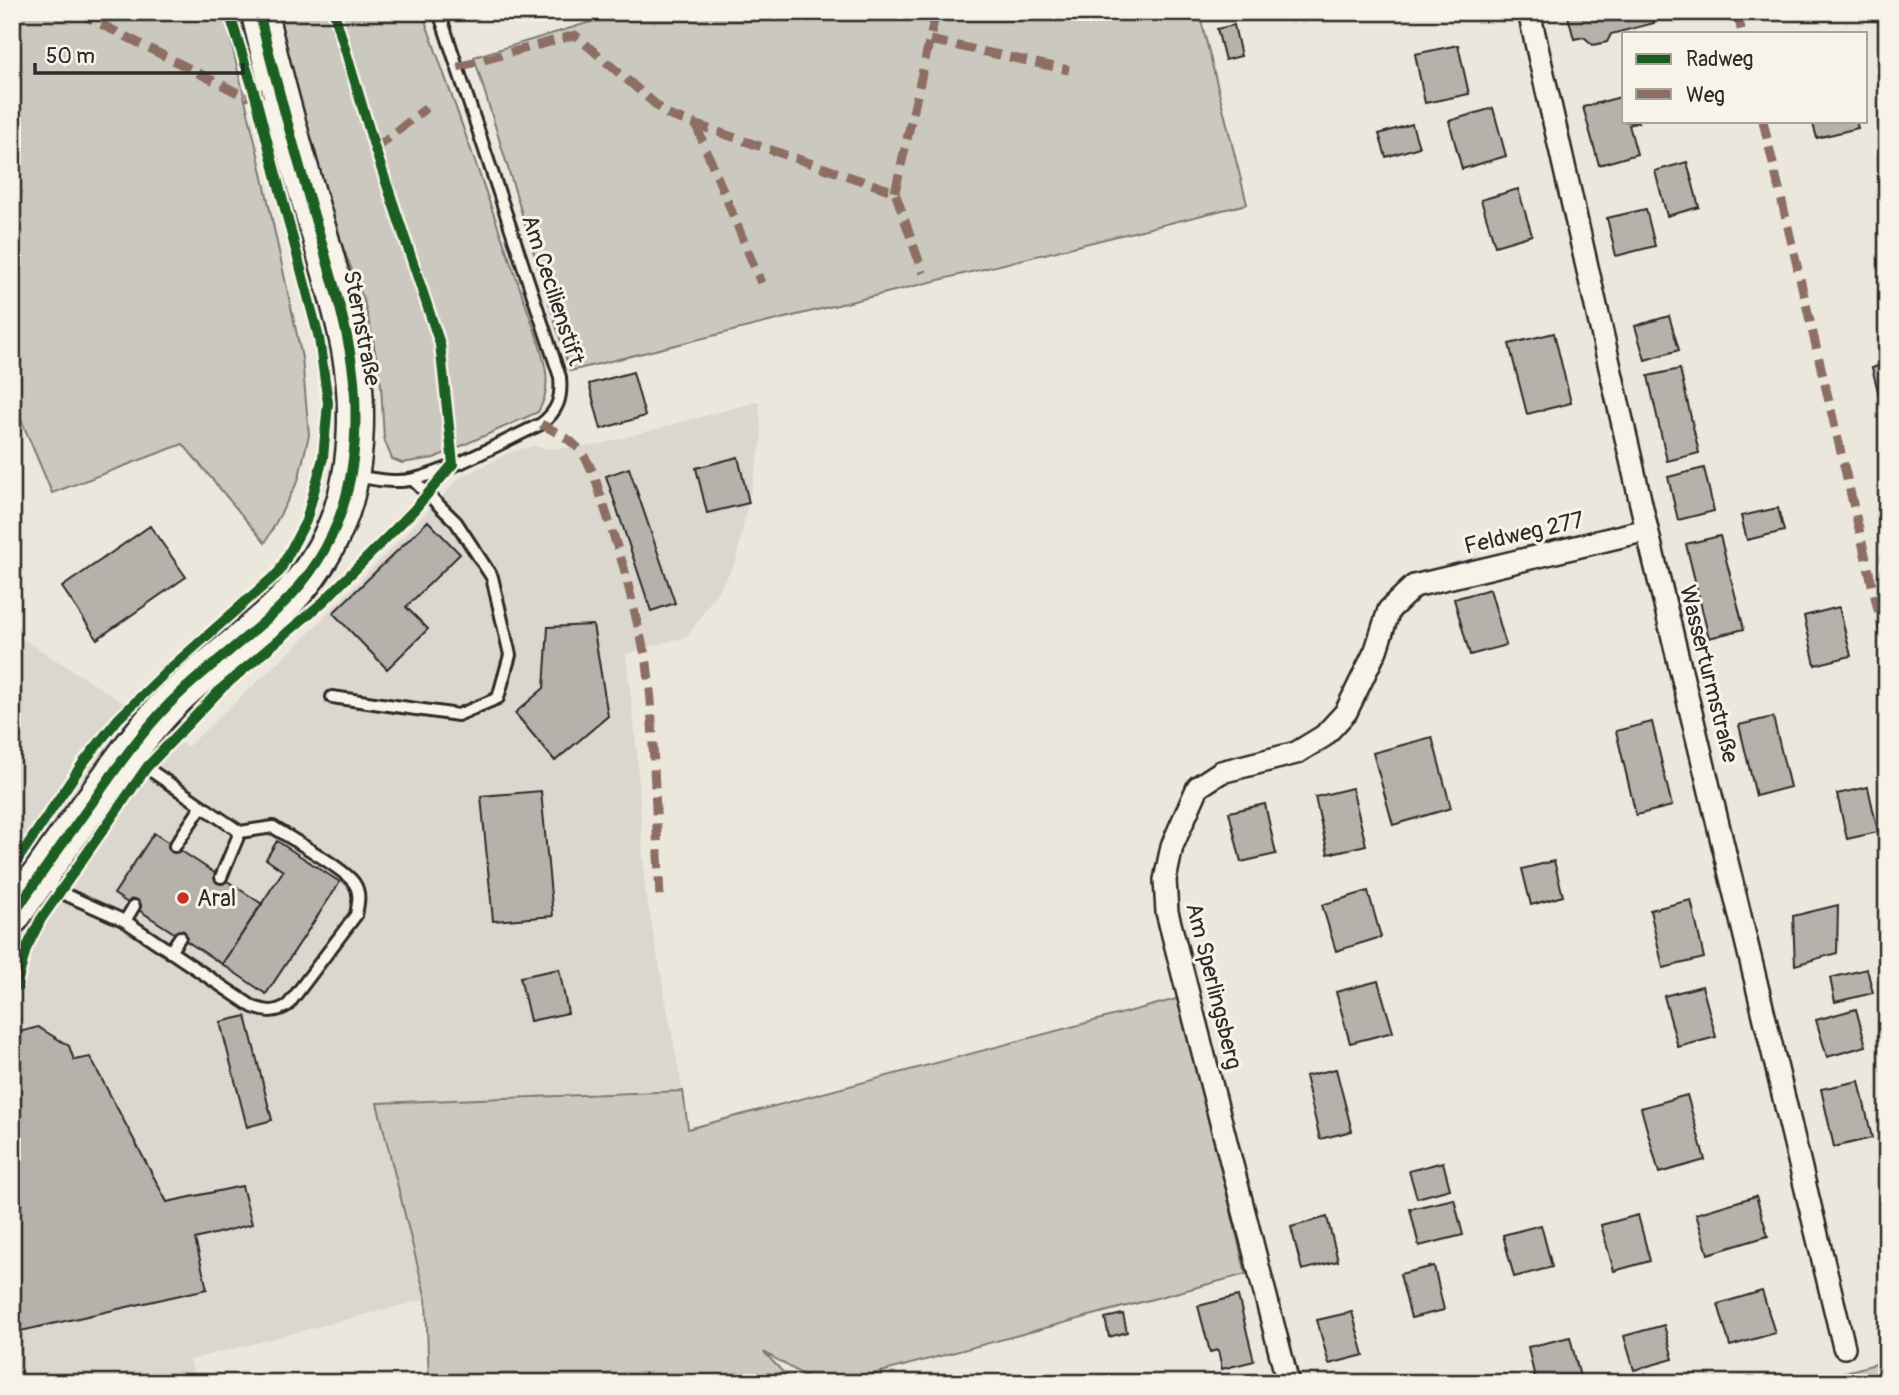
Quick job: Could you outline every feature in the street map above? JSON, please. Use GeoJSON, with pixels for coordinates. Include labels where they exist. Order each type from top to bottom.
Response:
{"type":"FeatureCollection","features":[{"type":"Feature","properties":{"kind":"main road","name":"Sternstraße"},"geometry":{"type":"LineString","coordinates":[[12,916],[127,754],[169,704],[303,584],[322,556],[339,523],[351,476],[355,394],[347,336],[277,89],[259,12]]}},
{"type":"Feature","properties":{"kind":"street","name":"Wasserturmstraße"},"geometry":{"type":"LineString","coordinates":[[1529,12],[1647,530],[1844,1347]]}},
{"type":"Feature","properties":{"kind":"street","name":"Feldweg 277"},"geometry":{"type":"LineString","coordinates":[[1414,586],[1647,530]]}},
{"type":"Feature","properties":{"kind":"street","name":"Am Sperlingsberg"},"geometry":{"type":"LineString","coordinates":[[1288,1383],[1167,912],[1165,880],[1172,846],[1198,787],[1221,772],[1296,753],[1324,736],[1346,712],[1376,650],[1389,610],[1414,586]]}},
{"type":"Feature","properties":{"kind":"lane","name":"Am Cecilienstift"},"geometry":{"type":"LineString","coordinates":[[351,476],[386,481],[413,480],[541,424],[552,416],[562,393],[560,377],[439,12]]}},
{"type":"Feature","properties":{"kind":"lane"},"geometry":{"type":"LineString","coordinates":[[332,697],[458,715],[498,698],[510,655],[492,577],[456,522],[413,480]]}},
{"type":"Feature","properties":{"kind":"lane"},"geometry":{"type":"LineString","coordinates":[[39,877],[62,892],[124,920],[253,1007],[267,1012],[278,1011],[288,1005],[356,915],[359,897],[354,883],[343,873],[273,827],[240,832],[127,754]]}},
{"type":"Feature","properties":{"kind":"lane"},"geometry":{"type":"LineString","coordinates":[[175,846],[202,806]]}},
{"type":"Feature","properties":{"kind":"lane"},"geometry":{"type":"LineString","coordinates":[[221,877],[240,832]]}},
{"type":"Feature","properties":{"kind":"lane"},"geometry":{"type":"LineString","coordinates":[[124,920],[134,906]]}},
{"type":"Feature","properties":{"kind":"lane"},"geometry":{"type":"LineString","coordinates":[[170,952],[180,937]]}},
{"type":"Feature","properties":{"kind":"shaded area"},"geometry":{"type":"Polygon","coordinates":[[[12,12],[224,12],[302,358],[309,435],[298,481],[265,543],[183,444],[52,493],[12,398],[12,12]]]}},
{"type":"Feature","properties":{"kind":"shaded area"},"geometry":{"type":"Polygon","coordinates":[[[279,12],[422,12],[541,349],[547,381],[538,412],[434,458],[402,463],[392,459],[384,439],[381,385],[364,301],[338,235],[291,77],[279,12]]]}},
{"type":"Feature","properties":{"kind":"shaded area"},"geometry":{"type":"Polygon","coordinates":[[[624,12],[1199,12],[1247,204],[570,371],[474,57],[624,12]]]}},
{"type":"Feature","properties":{"kind":"shaded area"},"geometry":{"type":"Polygon","coordinates":[[[759,401],[762,440],[735,564],[688,636],[626,654],[637,752],[645,889],[683,1093],[378,1103],[426,1299],[190,1360],[196,1383],[12,1383],[12,632],[187,747],[301,641],[461,477],[513,451],[534,446],[553,449],[597,445],[759,401]]]}},
{"type":"Feature","properties":{"kind":"shaded area"},"geometry":{"type":"Polygon","coordinates":[[[1180,998],[1246,1274],[840,1383],[817,1383],[764,1352],[793,1383],[429,1383],[426,1299],[377,1103],[683,1091],[688,1129],[1180,998]]]}},
{"type":"Feature","properties":{"kind":"shaded area"},"geometry":{"type":"Polygon","coordinates":[[[1887,1361],[1887,1383],[1804,1383],[1887,1361]]]}},
{"type":"Feature","properties":{"kind":"building"},"geometry":{"type":"Polygon","coordinates":[[[1567,12],[1652,12],[1654,23],[1611,34],[1607,42],[1593,45],[1584,37],[1574,39],[1567,12]]]}},
{"type":"Feature","properties":{"kind":"building"},"geometry":{"type":"Polygon","coordinates":[[[1234,25],[1241,56],[1225,60],[1217,29],[1234,25]]]}},
{"type":"Feature","properties":{"kind":"building"},"geometry":{"type":"Polygon","coordinates":[[[1458,45],[1469,94],[1425,103],[1415,54],[1458,45]]]}},
{"type":"Feature","properties":{"kind":"building"},"geometry":{"type":"Polygon","coordinates":[[[1622,97],[1622,122],[1639,122],[1629,125],[1637,154],[1599,165],[1583,107],[1622,97]]]}},
{"type":"Feature","properties":{"kind":"building"},"geometry":{"type":"Polygon","coordinates":[[[1493,108],[1506,156],[1462,169],[1449,121],[1493,108]]]}},
{"type":"Feature","properties":{"kind":"building"},"geometry":{"type":"Polygon","coordinates":[[[1812,122],[1856,122],[1858,128],[1817,138],[1812,122]]]}},
{"type":"Feature","properties":{"kind":"building"},"geometry":{"type":"Polygon","coordinates":[[[1412,124],[1419,147],[1386,157],[1379,134],[1412,124]]]}},
{"type":"Feature","properties":{"kind":"building"},"geometry":{"type":"Polygon","coordinates":[[[1687,162],[1699,207],[1667,216],[1655,171],[1687,162]]]}},
{"type":"Feature","properties":{"kind":"building"},"geometry":{"type":"Polygon","coordinates":[[[1518,189],[1532,235],[1495,246],[1481,200],[1518,189]]]}},
{"type":"Feature","properties":{"kind":"building"},"geometry":{"type":"Polygon","coordinates":[[[1646,209],[1655,246],[1616,256],[1607,218],[1646,209]]]}},
{"type":"Feature","properties":{"kind":"building"},"geometry":{"type":"Polygon","coordinates":[[[1669,316],[1679,350],[1645,360],[1635,326],[1669,316]]]}},
{"type":"Feature","properties":{"kind":"building"},"geometry":{"type":"Polygon","coordinates":[[[1554,333],[1571,403],[1527,414],[1509,344],[1554,333]]]}},
{"type":"Feature","properties":{"kind":"building"},"geometry":{"type":"Polygon","coordinates":[[[1887,363],[1887,406],[1882,407],[1872,368],[1887,363]]]}},
{"type":"Feature","properties":{"kind":"building"},"geometry":{"type":"Polygon","coordinates":[[[1680,369],[1699,453],[1667,461],[1648,376],[1680,369]]]}},
{"type":"Feature","properties":{"kind":"building"},"geometry":{"type":"Polygon","coordinates":[[[633,372],[645,416],[601,429],[589,384],[633,372]]]}},
{"type":"Feature","properties":{"kind":"building"},"geometry":{"type":"Polygon","coordinates":[[[738,457],[749,503],[707,513],[696,468],[738,457]]]}},
{"type":"Feature","properties":{"kind":"building"},"geometry":{"type":"Polygon","coordinates":[[[629,468],[675,603],[651,611],[606,476],[629,468]]]}},
{"type":"Feature","properties":{"kind":"building"},"geometry":{"type":"Polygon","coordinates":[[[1704,468],[1714,511],[1678,520],[1668,477],[1704,468]]]}},
{"type":"Feature","properties":{"kind":"building"},"geometry":{"type":"Polygon","coordinates":[[[1778,508],[1784,531],[1747,540],[1741,516],[1778,508]]]}},
{"type":"Feature","properties":{"kind":"building"},"geometry":{"type":"Polygon","coordinates":[[[428,521],[460,554],[406,607],[428,629],[387,669],[333,613],[428,521]]]}},
{"type":"Feature","properties":{"kind":"building"},"geometry":{"type":"Polygon","coordinates":[[[150,526],[186,577],[97,639],[62,587],[150,526]]]}},
{"type":"Feature","properties":{"kind":"building"},"geometry":{"type":"Polygon","coordinates":[[[1720,536],[1744,629],[1709,638],[1686,544],[1720,536]]]}},
{"type":"Feature","properties":{"kind":"building"},"geometry":{"type":"Polygon","coordinates":[[[1490,589],[1506,645],[1470,655],[1454,599],[1490,589]]]}},
{"type":"Feature","properties":{"kind":"building"},"geometry":{"type":"Polygon","coordinates":[[[1839,607],[1851,656],[1815,665],[1804,616],[1839,607]]]}},
{"type":"Feature","properties":{"kind":"building"},"geometry":{"type":"Polygon","coordinates":[[[593,625],[608,716],[555,761],[515,713],[544,688],[548,627],[593,625]]]}},
{"type":"Feature","properties":{"kind":"building"},"geometry":{"type":"Polygon","coordinates":[[[1773,717],[1790,787],[1756,796],[1739,725],[1773,717]]]}},
{"type":"Feature","properties":{"kind":"building"},"geometry":{"type":"Polygon","coordinates":[[[1652,722],[1672,806],[1636,815],[1616,731],[1652,722]]]}},
{"type":"Feature","properties":{"kind":"building"},"geometry":{"type":"Polygon","coordinates":[[[1432,737],[1451,808],[1393,825],[1373,753],[1432,737]]]}},
{"type":"Feature","properties":{"kind":"building"},"geometry":{"type":"Polygon","coordinates":[[[1868,787],[1878,832],[1847,839],[1837,794],[1868,787]]]}},
{"type":"Feature","properties":{"kind":"building"},"geometry":{"type":"Polygon","coordinates":[[[1352,788],[1366,845],[1328,854],[1315,797],[1352,788]]]}},
{"type":"Feature","properties":{"kind":"building"},"geometry":{"type":"Polygon","coordinates":[[[541,791],[553,916],[493,921],[481,796],[541,791]]]}},
{"type":"Feature","properties":{"kind":"building"},"geometry":{"type":"Polygon","coordinates":[[[1265,804],[1276,854],[1241,862],[1229,812],[1265,804]]]}},
{"type":"Feature","properties":{"kind":"building"},"geometry":{"type":"Polygon","coordinates":[[[154,833],[262,904],[222,964],[114,894],[154,833]]]}},
{"type":"Feature","properties":{"kind":"building"},"geometry":{"type":"Polygon","coordinates":[[[277,841],[340,882],[266,994],[222,964],[283,871],[266,859],[277,841]]]}},
{"type":"Feature","properties":{"kind":"building"},"geometry":{"type":"Polygon","coordinates":[[[1554,861],[1563,896],[1531,905],[1522,869],[1554,861]]]}},
{"type":"Feature","properties":{"kind":"building"},"geometry":{"type":"Polygon","coordinates":[[[1368,891],[1381,937],[1336,951],[1322,905],[1368,891]]]}},
{"type":"Feature","properties":{"kind":"building"},"geometry":{"type":"Polygon","coordinates":[[[1691,900],[1704,958],[1663,968],[1650,910],[1691,900]]]}},
{"type":"Feature","properties":{"kind":"building"},"geometry":{"type":"Polygon","coordinates":[[[1838,905],[1837,953],[1795,965],[1793,916],[1838,905]]]}},
{"type":"Feature","properties":{"kind":"building"},"geometry":{"type":"Polygon","coordinates":[[[559,969],[568,1013],[530,1021],[520,977],[559,969]]]}},
{"type":"Feature","properties":{"kind":"building"},"geometry":{"type":"Polygon","coordinates":[[[1867,969],[1873,993],[1835,1002],[1830,978],[1867,969]]]}},
{"type":"Feature","properties":{"kind":"building"},"geometry":{"type":"Polygon","coordinates":[[[1378,981],[1393,1032],[1350,1043],[1336,992],[1378,981]]]}},
{"type":"Feature","properties":{"kind":"building"},"geometry":{"type":"Polygon","coordinates":[[[1702,986],[1716,1037],[1678,1047],[1664,996],[1702,986]]]}},
{"type":"Feature","properties":{"kind":"building"},"geometry":{"type":"Polygon","coordinates":[[[1856,1009],[1866,1046],[1827,1057],[1816,1020],[1856,1009]]]}},
{"type":"Feature","properties":{"kind":"building"},"geometry":{"type":"Polygon","coordinates":[[[246,1016],[272,1120],[247,1127],[220,1022],[246,1016]]]}},
{"type":"Feature","properties":{"kind":"building"},"geometry":{"type":"Polygon","coordinates":[[[38,1027],[69,1046],[74,1060],[90,1057],[167,1202],[242,1186],[252,1224],[195,1239],[207,1289],[12,1333],[12,1034],[38,1027]]]}},
{"type":"Feature","properties":{"kind":"building"},"geometry":{"type":"Polygon","coordinates":[[[1336,1069],[1352,1131],[1320,1139],[1305,1076],[1336,1069]]]}},
{"type":"Feature","properties":{"kind":"building"},"geometry":{"type":"Polygon","coordinates":[[[1859,1081],[1872,1138],[1834,1147],[1821,1089],[1859,1081]]]}},
{"type":"Feature","properties":{"kind":"building"},"geometry":{"type":"Polygon","coordinates":[[[1687,1095],[1705,1160],[1659,1173],[1641,1108],[1687,1095]]]}},
{"type":"Feature","properties":{"kind":"building"},"geometry":{"type":"Polygon","coordinates":[[[1443,1162],[1450,1189],[1417,1198],[1409,1171],[1443,1162]]]}},
{"type":"Feature","properties":{"kind":"building"},"geometry":{"type":"Polygon","coordinates":[[[1756,1196],[1768,1236],[1708,1254],[1696,1214],[1756,1196]]]}},
{"type":"Feature","properties":{"kind":"building"},"geometry":{"type":"Polygon","coordinates":[[[1454,1199],[1463,1235],[1419,1246],[1410,1209],[1454,1199]]]}},
{"type":"Feature","properties":{"kind":"building"},"geometry":{"type":"Polygon","coordinates":[[[1638,1215],[1650,1261],[1614,1271],[1601,1225],[1638,1215]]]}},
{"type":"Feature","properties":{"kind":"building"},"geometry":{"type":"Polygon","coordinates":[[[1327,1217],[1338,1261],[1302,1270],[1291,1227],[1327,1217]]]}},
{"type":"Feature","properties":{"kind":"building"},"geometry":{"type":"Polygon","coordinates":[[[1541,1225],[1552,1267],[1514,1277],[1503,1235],[1541,1225]]]}},
{"type":"Feature","properties":{"kind":"building"},"geometry":{"type":"Polygon","coordinates":[[[1434,1266],[1444,1310],[1411,1318],[1400,1274],[1434,1266]]]}},
{"type":"Feature","properties":{"kind":"building"},"geometry":{"type":"Polygon","coordinates":[[[1762,1291],[1775,1333],[1730,1346],[1718,1304],[1762,1291]]]}},
{"type":"Feature","properties":{"kind":"building"},"geometry":{"type":"Polygon","coordinates":[[[1238,1296],[1254,1361],[1222,1369],[1218,1350],[1210,1352],[1198,1306],[1238,1296]]]}},
{"type":"Feature","properties":{"kind":"building"},"geometry":{"type":"Polygon","coordinates":[[[1352,1312],[1364,1355],[1329,1364],[1317,1320],[1352,1312]]]}},
{"type":"Feature","properties":{"kind":"building"},"geometry":{"type":"Polygon","coordinates":[[[1123,1314],[1127,1332],[1109,1337],[1105,1318],[1123,1314]]]}},
{"type":"Feature","properties":{"kind":"building"},"geometry":{"type":"Polygon","coordinates":[[[1664,1325],[1673,1359],[1634,1370],[1624,1336],[1664,1325]]]}},
{"type":"Feature","properties":{"kind":"building"},"geometry":{"type":"Polygon","coordinates":[[[1570,1337],[1581,1381],[1536,1383],[1528,1347],[1570,1337]]]}},
{"type":"Feature","properties":{"kind":"building"},"geometry":{"type":"Polygon","coordinates":[[[1476,1378],[1477,1383],[1457,1383],[1476,1378]]]}},
{"type":"Feature","properties":{"kind":"building"},"geometry":{"type":"Polygon","coordinates":[[[337,1380],[337,1383],[300,1383],[337,1380]]]}},
{"type":"Feature","properties":{"kind":"marked path"},"geometry":{"type":"LineString","coordinates":[[77,12],[246,97],[277,89]]}},
{"type":"Feature","properties":{"kind":"marked path"},"geometry":{"type":"LineString","coordinates":[[895,192],[936,12]]}},
{"type":"Feature","properties":{"kind":"marked path"},"geometry":{"type":"LineString","coordinates":[[1737,12],[1742,32]]}},
{"type":"Feature","properties":{"kind":"marked path"},"geometry":{"type":"LineString","coordinates":[[458,67],[575,35],[668,115],[895,192],[923,273]]}},
{"type":"Feature","properties":{"kind":"marked path"},"geometry":{"type":"LineString","coordinates":[[930,40],[1069,70]]}},
{"type":"Feature","properties":{"kind":"marked path"},"geometry":{"type":"LineString","coordinates":[[375,149],[426,108]]}},
{"type":"Feature","properties":{"kind":"marked path"},"geometry":{"type":"LineString","coordinates":[[1763,122],[1887,648]]}},
{"type":"Feature","properties":{"kind":"marked path"},"geometry":{"type":"LineString","coordinates":[[696,125],[761,283]]}},
{"type":"Feature","properties":{"kind":"marked path"},"geometry":{"type":"LineString","coordinates":[[541,424],[574,444],[589,464],[624,568],[647,663],[660,898]]}},
{"type":"Feature","properties":{"kind":"cycle path"},"geometry":{"type":"LineString","coordinates":[[12,868],[83,763],[118,719],[165,673],[279,572],[306,521],[323,458],[328,403],[319,338],[255,95],[229,12]]}},
{"type":"Feature","properties":{"kind":"cycle path"},"geometry":{"type":"LineString","coordinates":[[12,916],[120,763],[159,715],[182,691],[267,619],[301,584],[332,536],[342,510],[354,455],[355,396],[351,356],[337,295],[259,12]]}},
{"type":"Feature","properties":{"kind":"cycle path"},"geometry":{"type":"LineString","coordinates":[[12,993],[26,949],[41,919],[147,767],[222,688],[323,602],[414,510],[453,464],[440,344],[375,149],[334,12]]}},
{"type":"Feature","properties":{"kind":"place","name":"Aral"},"geometry":{"type":"Point","coordinates":[183,898]}}]}
